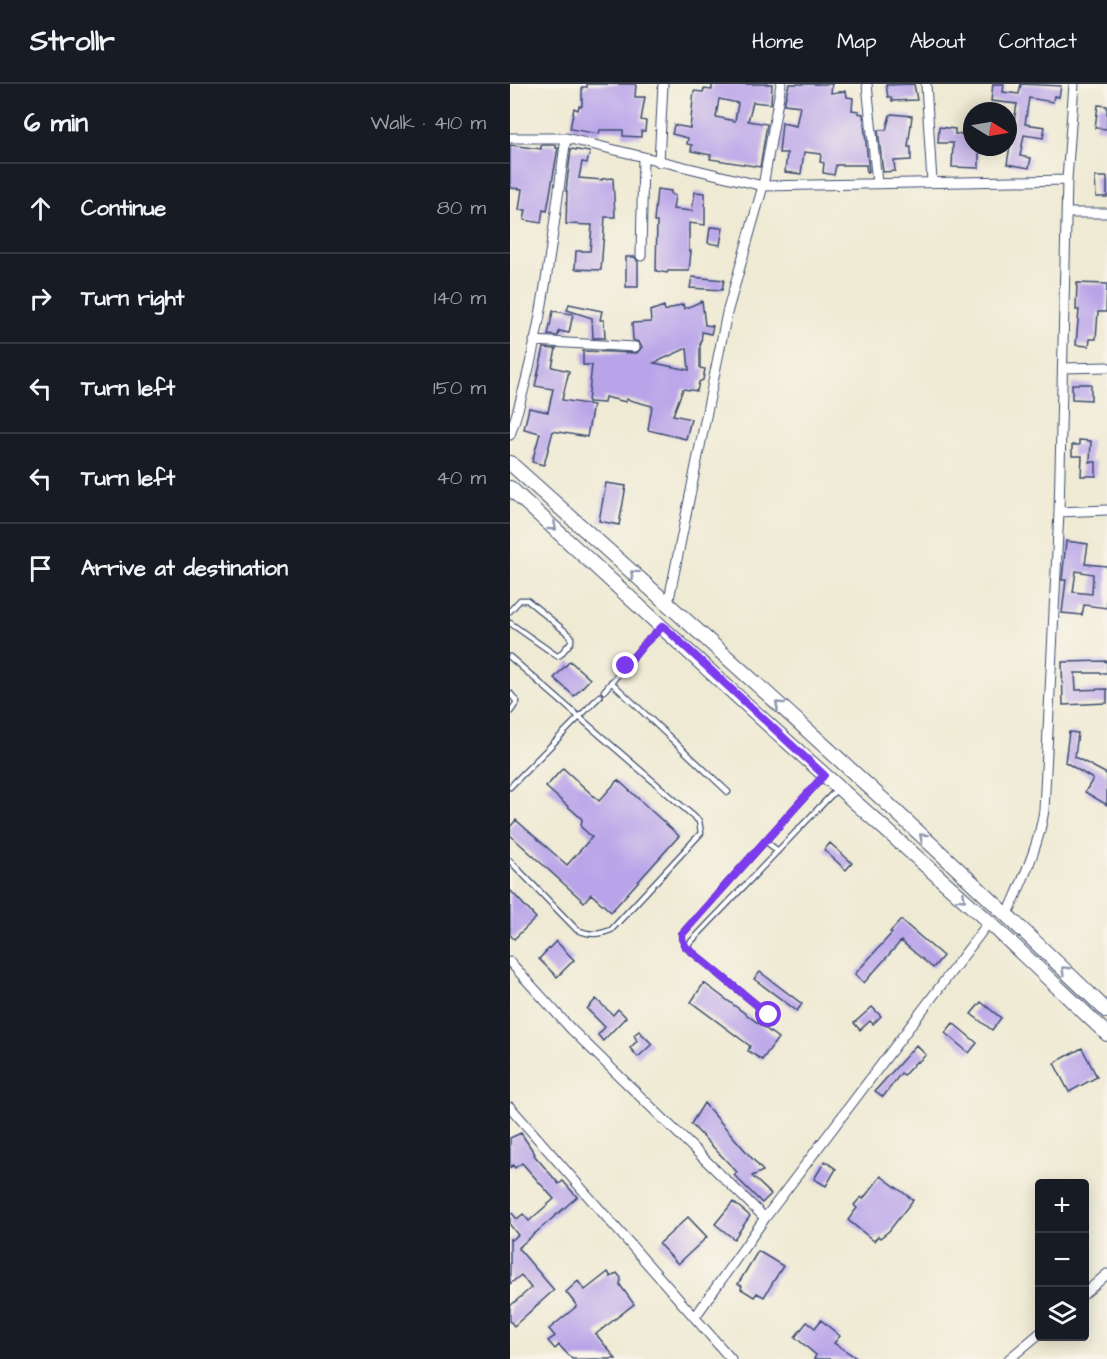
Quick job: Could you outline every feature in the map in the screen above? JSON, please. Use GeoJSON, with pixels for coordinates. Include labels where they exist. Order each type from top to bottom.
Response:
{"type":"FeatureCollection","features":[{"type":"Feature","properties":{"kind":"main road"},"geometry":{"type":"LineString","coordinates":[[510,463],[1008,914],[1107,1011]]}},
{"type":"Feature","properties":{"kind":"main road"},"geometry":{"type":"LineString","coordinates":[[510,488],[988,922],[1107,1034]]}},
{"type":"Feature","properties":{"kind":"street"},"geometry":{"type":"LineString","coordinates":[[659,162],[663,84]]}},
{"type":"Feature","properties":{"kind":"street"},"geometry":{"type":"LineString","coordinates":[[668,604],[727,313],[763,186],[782,84]]}},
{"type":"Feature","properties":{"kind":"street"},"geometry":{"type":"LineString","coordinates":[[867,84],[877,183]]}},
{"type":"Feature","properties":{"kind":"street"},"geometry":{"type":"LineString","coordinates":[[926,84],[932,182]]}},
{"type":"Feature","properties":{"kind":"street"},"geometry":{"type":"LineString","coordinates":[[1008,914],[1026,871],[1042,824],[1044,810],[1059,512],[1066,180],[1074,84]]}},
{"type":"Feature","properties":{"kind":"street"},"geometry":{"type":"LineString","coordinates":[[510,138],[566,138],[763,186],[1066,180]]}},
{"type":"Feature","properties":{"kind":"street"},"geometry":{"type":"LineString","coordinates":[[510,435],[520,406],[544,294],[566,138]]}},
{"type":"Feature","properties":{"kind":"street"},"geometry":{"type":"LineString","coordinates":[[641,256],[643,157]]}},
{"type":"Feature","properties":{"kind":"street"},"geometry":{"type":"LineString","coordinates":[[1067,213],[1107,213]]}},
{"type":"Feature","properties":{"kind":"street"},"geometry":{"type":"LineString","coordinates":[[534,341],[635,347]]}},
{"type":"Feature","properties":{"kind":"street"},"geometry":{"type":"LineString","coordinates":[[1063,368],[1107,367]]}},
{"type":"Feature","properties":{"kind":"street"},"geometry":{"type":"LineString","coordinates":[[1059,512],[1107,510]]}},
{"type":"Feature","properties":{"kind":"street"},"geometry":{"type":"LineString","coordinates":[[695,1317],[765,1218],[988,922]]}},
{"type":"Feature","properties":{"kind":"street"},"geometry":{"type":"LineString","coordinates":[[510,962],[571,1029],[765,1218]]}},
{"type":"Feature","properties":{"kind":"street"},"geometry":{"type":"LineString","coordinates":[[510,1107],[731,1359]]}},
{"type":"Feature","properties":{"kind":"street"},"geometry":{"type":"LineString","coordinates":[[1089,1290],[1107,1274]]}},
{"type":"Feature","properties":{"kind":"street"},"geometry":{"type":"LineString","coordinates":[[1009,1359],[1035,1337]]}},
{"type":"Feature","properties":{"kind":"lane"},"geometry":{"type":"LineString","coordinates":[[510,611],[520,600],[527,600],[571,636],[571,642],[557,656],[510,623]]}},
{"type":"Feature","properties":{"kind":"lane"},"geometry":{"type":"LineString","coordinates":[[604,691],[645,643],[663,626]]}},
{"type":"Feature","properties":{"kind":"lane"},"geometry":{"type":"LineString","coordinates":[[510,657],[581,716],[699,821],[701,833],[611,930],[600,935],[577,930],[510,861]]}},
{"type":"Feature","properties":{"kind":"lane"},"geometry":{"type":"LineString","coordinates":[[611,682],[728,792]]}},
{"type":"Feature","properties":{"kind":"lane"},"geometry":{"type":"LineString","coordinates":[[510,693],[517,702],[510,712]]}},
{"type":"Feature","properties":{"kind":"lane"},"geometry":{"type":"LineString","coordinates":[[510,787],[600,696]]}},
{"type":"Feature","properties":{"kind":"lane"},"geometry":{"type":"LineString","coordinates":[[769,1015],[686,947],[682,934],[824,775]]}},
{"type":"Feature","properties":{"kind":"lane"},"geometry":{"type":"LineString","coordinates":[[686,947],[839,788]]}},
{"type":"Feature","properties":{"kind":"lane"},"geometry":{"type":"LineString","coordinates":[[765,841],[778,851]]}},
{"type":"Feature","properties":{"kind":"building"},"geometry":{"type":"Polygon","coordinates":[[[587,84],[636,84],[635,97],[645,97],[641,120],[646,121],[645,131],[641,131],[641,137],[623,136],[623,130],[600,130],[599,134],[570,129],[574,108],[578,110],[579,106],[582,106],[582,87],[587,87],[587,84]]]}},
{"type":"Feature","properties":{"kind":"building"},"geometry":{"type":"Polygon","coordinates":[[[712,84],[772,84],[771,104],[753,102],[748,121],[767,124],[760,167],[710,159],[711,155],[691,151],[692,145],[687,144],[688,138],[672,134],[674,125],[690,128],[694,91],[712,90],[712,84]],[[719,99],[716,117],[735,121],[738,103],[719,99]]]}},
{"type":"Feature","properties":{"kind":"building"},"geometry":{"type":"Polygon","coordinates":[[[789,84],[832,84],[831,93],[846,91],[847,97],[853,98],[852,110],[863,114],[869,172],[867,173],[866,165],[836,165],[834,175],[823,173],[824,163],[820,162],[821,154],[804,152],[801,174],[785,172],[787,153],[779,153],[782,123],[796,126],[800,106],[784,104],[789,84]]]}},
{"type":"Feature","properties":{"kind":"building"},"geometry":{"type":"Polygon","coordinates":[[[914,84],[917,100],[892,101],[891,97],[888,97],[886,85],[914,84]]]}},
{"type":"Feature","properties":{"kind":"building"},"geometry":{"type":"Polygon","coordinates":[[[993,84],[1004,84],[1003,92],[1019,94],[1021,84],[1061,86],[1059,97],[1054,96],[1053,102],[1029,98],[1025,124],[1045,127],[1043,138],[1024,135],[1020,156],[1031,158],[1029,168],[1007,164],[1008,156],[1017,156],[1017,102],[991,101],[993,84]]]}},
{"type":"Feature","properties":{"kind":"building"},"geometry":{"type":"Polygon","coordinates":[[[1098,105],[1107,106],[1107,129],[1095,128],[1098,105]]]}},
{"type":"Feature","properties":{"kind":"building"},"geometry":{"type":"Polygon","coordinates":[[[892,114],[912,116],[908,147],[911,147],[911,160],[894,161],[895,171],[883,172],[878,130],[886,130],[892,114]]]}},
{"type":"Feature","properties":{"kind":"building"},"geometry":{"type":"Polygon","coordinates":[[[939,127],[955,129],[955,134],[963,134],[963,156],[979,156],[979,168],[952,167],[953,143],[938,143],[939,127]]]}},
{"type":"Feature","properties":{"kind":"building"},"geometry":{"type":"Polygon","coordinates":[[[510,145],[541,149],[541,145],[556,145],[558,148],[547,211],[543,210],[541,223],[524,220],[526,210],[519,210],[522,189],[510,188],[510,145]]]}},
{"type":"Feature","properties":{"kind":"building"},"geometry":{"type":"Polygon","coordinates":[[[571,149],[590,152],[587,163],[582,162],[579,178],[602,180],[613,178],[615,217],[605,217],[601,270],[575,269],[576,251],[590,251],[592,225],[566,224],[566,191],[571,149]]]}},
{"type":"Feature","properties":{"kind":"building"},"geometry":{"type":"Polygon","coordinates":[[[1095,177],[1107,177],[1107,197],[1096,197],[1095,177]]]}},
{"type":"Feature","properties":{"kind":"building"},"geometry":{"type":"Polygon","coordinates":[[[657,189],[671,191],[671,194],[675,196],[673,209],[692,211],[695,192],[705,193],[705,225],[689,223],[689,251],[691,251],[689,271],[668,271],[667,273],[656,271],[657,222],[654,222],[657,189]]]}},
{"type":"Feature","properties":{"kind":"building"},"geometry":{"type":"Polygon","coordinates":[[[710,227],[723,228],[720,245],[708,243],[710,227]]]}},
{"type":"Feature","properties":{"kind":"building"},"geometry":{"type":"Polygon","coordinates":[[[626,257],[635,257],[638,262],[638,287],[626,287],[626,257]]]}},
{"type":"Feature","properties":{"kind":"building"},"geometry":{"type":"Polygon","coordinates":[[[692,277],[724,280],[722,290],[690,288],[692,277]]]}},
{"type":"Feature","properties":{"kind":"building"},"geometry":{"type":"Polygon","coordinates":[[[1077,283],[1107,284],[1106,312],[1098,312],[1096,339],[1090,339],[1089,346],[1076,345],[1079,310],[1076,310],[1077,283]]]}},
{"type":"Feature","properties":{"kind":"building"},"geometry":{"type":"Polygon","coordinates":[[[702,301],[705,325],[713,326],[711,334],[702,332],[700,368],[705,369],[703,380],[699,382],[697,391],[683,389],[673,415],[691,419],[686,439],[648,430],[652,406],[626,399],[626,402],[605,397],[604,403],[588,402],[592,365],[583,365],[583,351],[637,353],[642,347],[639,342],[633,340],[632,323],[651,322],[650,311],[664,306],[665,311],[683,304],[684,309],[702,301]],[[687,348],[654,363],[689,370],[687,348]]]}},
{"type":"Feature","properties":{"kind":"building"},"geometry":{"type":"Polygon","coordinates":[[[569,304],[602,311],[600,320],[604,320],[605,338],[593,338],[592,318],[567,310],[569,304]]]}},
{"type":"Feature","properties":{"kind":"building"},"geometry":{"type":"Polygon","coordinates":[[[553,311],[573,314],[569,333],[559,331],[558,336],[548,335],[553,311]]]}},
{"type":"Feature","properties":{"kind":"building"},"geometry":{"type":"Polygon","coordinates":[[[544,348],[556,349],[552,367],[569,371],[562,400],[593,405],[587,437],[553,431],[544,465],[532,462],[540,433],[524,429],[529,408],[548,412],[553,389],[535,386],[544,348]]]}},
{"type":"Feature","properties":{"kind":"building"},"geometry":{"type":"Polygon","coordinates":[[[1072,384],[1091,384],[1091,400],[1072,399],[1072,384]]]}},
{"type":"Feature","properties":{"kind":"building"},"geometry":{"type":"Polygon","coordinates":[[[1079,440],[1091,441],[1090,462],[1096,462],[1096,476],[1081,476],[1082,456],[1072,456],[1072,445],[1079,445],[1079,440]]]}},
{"type":"Feature","properties":{"kind":"building"},"geometry":{"type":"Polygon","coordinates":[[[606,483],[626,486],[619,525],[599,521],[606,483]]]}},
{"type":"Feature","properties":{"kind":"building"},"geometry":{"type":"Polygon","coordinates":[[[1066,541],[1088,544],[1085,564],[1107,566],[1107,608],[1084,605],[1082,615],[1062,613],[1066,580],[1062,580],[1066,541]],[[1076,571],[1073,592],[1092,594],[1093,574],[1076,571]]]}},
{"type":"Feature","properties":{"kind":"building"},"geometry":{"type":"Polygon","coordinates":[[[570,661],[590,679],[574,696],[554,678],[570,661]]]}},
{"type":"Feature","properties":{"kind":"building"},"geometry":{"type":"Polygon","coordinates":[[[1107,661],[1107,673],[1075,673],[1076,690],[1107,689],[1107,703],[1063,705],[1062,662],[1107,661]]]}},
{"type":"Feature","properties":{"kind":"building"},"geometry":{"type":"Polygon","coordinates":[[[1069,732],[1078,733],[1075,757],[1107,774],[1107,805],[1085,792],[1093,779],[1065,762],[1069,732]]]}},
{"type":"Feature","properties":{"kind":"building"},"geometry":{"type":"Polygon","coordinates":[[[563,768],[599,801],[618,780],[679,836],[611,912],[591,894],[584,902],[510,835],[510,827],[516,820],[567,865],[592,837],[581,827],[582,819],[546,787],[563,768]]]}},
{"type":"Feature","properties":{"kind":"building"},"geometry":{"type":"Polygon","coordinates":[[[830,843],[852,863],[846,870],[824,850],[830,843]]]}},
{"type":"Feature","properties":{"kind":"building"},"geometry":{"type":"Polygon","coordinates":[[[510,890],[536,918],[514,939],[510,935],[510,890]]]}},
{"type":"Feature","properties":{"kind":"building"},"geometry":{"type":"Polygon","coordinates":[[[901,920],[943,956],[933,968],[901,941],[864,983],[855,974],[901,920]]]}},
{"type":"Feature","properties":{"kind":"building"},"geometry":{"type":"Polygon","coordinates":[[[556,941],[574,960],[557,977],[539,959],[556,941]]]}},
{"type":"Feature","properties":{"kind":"building"},"geometry":{"type":"Polygon","coordinates":[[[760,972],[802,1004],[797,1011],[754,979],[760,972]]]}},
{"type":"Feature","properties":{"kind":"building"},"geometry":{"type":"Polygon","coordinates":[[[704,983],[778,1038],[762,1060],[748,1051],[750,1046],[691,1002],[704,983]]]}},
{"type":"Feature","properties":{"kind":"building"},"geometry":{"type":"Polygon","coordinates":[[[596,999],[613,1015],[618,1009],[626,1017],[603,1041],[598,1035],[605,1027],[587,1009],[596,999]]]}},
{"type":"Feature","properties":{"kind":"building"},"geometry":{"type":"Polygon","coordinates":[[[981,1002],[1001,1018],[992,1030],[971,1014],[981,1002]]]}},
{"type":"Feature","properties":{"kind":"building"},"geometry":{"type":"Polygon","coordinates":[[[872,1007],[881,1016],[873,1024],[870,1021],[860,1030],[854,1023],[872,1007]]]}},
{"type":"Feature","properties":{"kind":"building"},"geometry":{"type":"Polygon","coordinates":[[[953,1023],[977,1043],[969,1053],[945,1033],[953,1023]]]}},
{"type":"Feature","properties":{"kind":"building"},"geometry":{"type":"Polygon","coordinates":[[[639,1031],[652,1044],[638,1057],[630,1048],[637,1041],[634,1035],[639,1031]]]}},
{"type":"Feature","properties":{"kind":"building"},"geometry":{"type":"Polygon","coordinates":[[[916,1045],[926,1055],[904,1075],[901,1073],[883,1097],[875,1091],[916,1045]]]}},
{"type":"Feature","properties":{"kind":"building"},"geometry":{"type":"Polygon","coordinates":[[[1082,1048],[1097,1077],[1069,1092],[1054,1063],[1082,1048]]]}},
{"type":"Feature","properties":{"kind":"building"},"geometry":{"type":"Polygon","coordinates":[[[704,1103],[763,1171],[752,1176],[771,1194],[762,1203],[734,1175],[737,1172],[691,1124],[704,1103]]]}},
{"type":"Feature","properties":{"kind":"building"},"geometry":{"type":"Polygon","coordinates":[[[521,1133],[534,1155],[559,1184],[563,1181],[577,1197],[518,1248],[554,1290],[514,1326],[510,1321],[510,1306],[531,1288],[521,1275],[510,1284],[510,1238],[511,1240],[518,1235],[510,1225],[510,1211],[517,1219],[523,1214],[529,1221],[554,1199],[522,1163],[515,1168],[513,1165],[510,1168],[510,1138],[521,1133]]]}},
{"type":"Feature","properties":{"kind":"building"},"geometry":{"type":"Polygon","coordinates":[[[825,1161],[836,1169],[826,1186],[814,1179],[825,1161]]]}},
{"type":"Feature","properties":{"kind":"building"},"geometry":{"type":"Polygon","coordinates":[[[881,1176],[913,1200],[889,1231],[880,1238],[878,1236],[874,1241],[848,1220],[857,1208],[854,1205],[861,1197],[863,1199],[881,1176]]]}},
{"type":"Feature","properties":{"kind":"building"},"geometry":{"type":"Polygon","coordinates":[[[733,1202],[750,1216],[734,1239],[715,1224],[733,1202]]]}},
{"type":"Feature","properties":{"kind":"building"},"geometry":{"type":"Polygon","coordinates":[[[688,1217],[707,1237],[678,1264],[659,1244],[688,1217]]]}},
{"type":"Feature","properties":{"kind":"building"},"geometry":{"type":"Polygon","coordinates":[[[758,1251],[783,1266],[764,1297],[757,1293],[754,1297],[741,1289],[742,1286],[738,1284],[758,1251]]]}},
{"type":"Feature","properties":{"kind":"building"},"geometry":{"type":"Polygon","coordinates":[[[608,1272],[611,1277],[617,1273],[621,1278],[620,1285],[634,1304],[596,1334],[616,1359],[572,1359],[559,1345],[555,1349],[548,1341],[555,1336],[549,1329],[577,1306],[566,1292],[578,1281],[585,1290],[608,1272]]]}},
{"type":"Feature","properties":{"kind":"building"},"geometry":{"type":"Polygon","coordinates":[[[821,1320],[840,1336],[834,1343],[858,1359],[814,1359],[816,1355],[795,1337],[807,1322],[815,1328],[821,1320]]]}},
{"type":"Feature","properties":{"kind":"route"},"geometry":{"type":"LineString","coordinates":[[626,666],[663,626],[824,775],[682,934],[686,947],[769,1015]]}}]}
